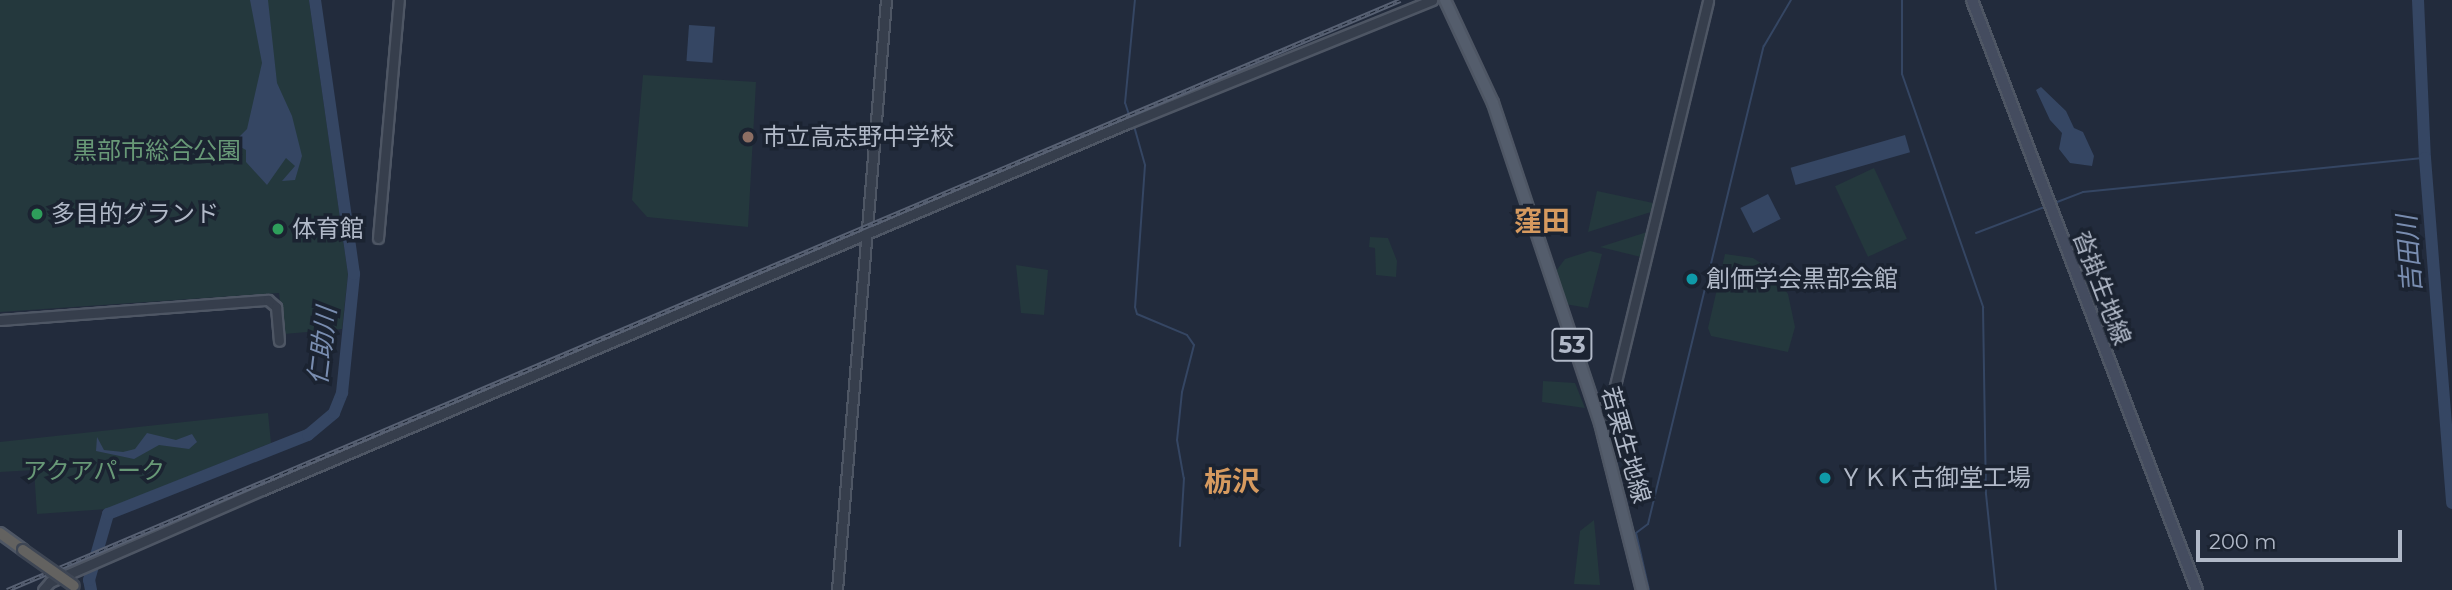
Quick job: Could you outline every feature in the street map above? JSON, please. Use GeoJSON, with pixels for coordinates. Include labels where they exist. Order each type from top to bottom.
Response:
{"type":"FeatureCollection","features":[{"type":"Feature","properties":{"kind":"highway"},"geometry":{"type":"LineString","coordinates":[[0,533],[77,588]]}},
{"type":"Feature","properties":{"kind":"main road","name":"若栗生地線"},"geometry":{"type":"LineString","coordinates":[[1445,0],[1493,103],[1600,423],[1642,590]]}},
{"type":"Feature","properties":{"kind":"main road","name":"沓掛生地線"},"geometry":{"type":"LineString","coordinates":[[1972,0],[2197,590]]}},
{"type":"Feature","properties":{"kind":"street"},"geometry":{"type":"LineString","coordinates":[[378,238],[399,0]]}},
{"type":"Feature","properties":{"kind":"street"},"geometry":{"type":"LineString","coordinates":[[837,590],[886,0]]}},
{"type":"Feature","properties":{"kind":"street"},"geometry":{"type":"LineString","coordinates":[[43,590],[50,582],[262,490],[867,236],[1128,123],[1432,0]]}},
{"type":"Feature","properties":{"kind":"street"},"geometry":{"type":"LineString","coordinates":[[1600,423],[1612,398],[1708,0]]}},
{"type":"Feature","properties":{"kind":"street"},"geometry":{"type":"LineString","coordinates":[[0,320],[268,300],[276,307],[279,341]]}},
{"type":"Feature","properties":{"kind":"green space","name":"黒部市総合公園"},"geometry":{"type":"Polygon","coordinates":[[[0,0],[309,0],[348,274],[342,329],[284,334],[279,293],[0,312],[0,0]]]}},
{"type":"Feature","properties":{"kind":"green space"},"geometry":{"type":"Polygon","coordinates":[[[643,75],[756,82],[748,227],[647,217],[632,200],[643,75]]]}},
{"type":"Feature","properties":{"kind":"green space"},"geometry":{"type":"Polygon","coordinates":[[[1874,168],[1907,239],[1868,257],[1835,186],[1874,168]]]}},
{"type":"Feature","properties":{"kind":"green space"},"geometry":{"type":"Polygon","coordinates":[[[1597,191],[1653,203],[1651,212],[1588,232],[1597,191]]]}},
{"type":"Feature","properties":{"kind":"green space"},"geometry":{"type":"Polygon","coordinates":[[[1647,232],[1641,257],[1600,247],[1647,232]]]}},
{"type":"Feature","properties":{"kind":"green space"},"geometry":{"type":"Polygon","coordinates":[[[1370,237],[1388,238],[1397,261],[1396,277],[1376,275],[1375,248],[1369,247],[1370,237]]]}},
{"type":"Feature","properties":{"kind":"green space"},"geometry":{"type":"Polygon","coordinates":[[[1590,251],[1602,254],[1588,308],[1565,304],[1556,271],[1565,259],[1590,251]]]}},
{"type":"Feature","properties":{"kind":"green space"},"geometry":{"type":"Polygon","coordinates":[[[1725,254],[1753,258],[1770,269],[1788,294],[1795,327],[1788,352],[1711,336],[1708,328],[1725,254]]]}},
{"type":"Feature","properties":{"kind":"green space"},"geometry":{"type":"Polygon","coordinates":[[[1016,265],[1048,270],[1044,315],[1021,313],[1016,265]]]}},
{"type":"Feature","properties":{"kind":"green space"},"geometry":{"type":"Polygon","coordinates":[[[1543,381],[1575,383],[1585,408],[1542,402],[1543,381]]]}},
{"type":"Feature","properties":{"kind":"green space","name":"アクアパーク"},"geometry":{"type":"Polygon","coordinates":[[[268,413],[271,443],[107,509],[37,514],[34,470],[0,472],[0,442],[268,413]]]}},
{"type":"Feature","properties":{"kind":"green space"},"geometry":{"type":"Polygon","coordinates":[[[1594,520],[1600,585],[1574,584],[1580,531],[1594,520]]]}},
{"type":"Feature","properties":{"kind":"water"},"geometry":{"type":"Polygon","coordinates":[[[250,0],[268,0],[277,83],[292,116],[302,156],[295,180],[282,181],[295,166],[286,158],[267,185],[246,162],[246,150],[233,143],[247,129],[262,63],[250,0]]]}},
{"type":"Feature","properties":{"kind":"water"},"geometry":{"type":"Polygon","coordinates":[[[689,25],[715,27],[712,63],[686,61],[689,25]]]}},
{"type":"Feature","properties":{"kind":"water"},"geometry":{"type":"Polygon","coordinates":[[[2041,87],[2066,111],[2074,128],[2083,132],[2094,156],[2092,166],[2070,163],[2059,149],[2062,133],[2050,120],[2036,90],[2041,87]]]}},
{"type":"Feature","properties":{"kind":"water"},"geometry":{"type":"Polygon","coordinates":[[[1905,135],[1910,152],[1796,185],[1791,168],[1905,135]]]}},
{"type":"Feature","properties":{"kind":"water"},"geometry":{"type":"Polygon","coordinates":[[[1768,194],[1781,219],[1753,233],[1740,208],[1768,194]]]}},
{"type":"Feature","properties":{"kind":"water"},"geometry":{"type":"Polygon","coordinates":[[[147,433],[176,440],[192,434],[197,442],[189,449],[159,445],[134,459],[96,451],[97,437],[104,450],[123,452],[135,449],[147,433]]]}},
{"type":"Feature","properties":{"kind":"waterway","name":"仁助川"},"geometry":{"type":"LineString","coordinates":[[91,590],[89,580],[108,514],[308,435],[334,413],[342,393],[354,274],[315,0]]}},
{"type":"Feature","properties":{"kind":"waterway"},"geometry":{"type":"LineString","coordinates":[[1130,118],[1125,103],[1135,0]]}},
{"type":"Feature","properties":{"kind":"waterway"},"geometry":{"type":"LineString","coordinates":[[1649,590],[1636,533],[1648,524],[1764,46],[1791,0]]}},
{"type":"Feature","properties":{"kind":"waterway"},"geometry":{"type":"LineString","coordinates":[[1902,0],[1902,74],[1983,307],[1986,494],[1996,590]]}},
{"type":"Feature","properties":{"kind":"waterway","name":"吉田川"},"geometry":{"type":"LineString","coordinates":[[2418,0],[2425,158],[2452,503]]}},
{"type":"Feature","properties":{"kind":"waterway"},"geometry":{"type":"LineString","coordinates":[[1134,126],[1145,165],[1135,307],[1137,314],[1187,335],[1194,345],[1182,392],[1177,440],[1184,478],[1180,546]]}},
{"type":"Feature","properties":{"kind":"waterway"},"geometry":{"type":"LineString","coordinates":[[2052,204],[2083,192],[2425,158]]}},
{"type":"Feature","properties":{"kind":"waterway"},"geometry":{"type":"LineString","coordinates":[[1976,233],[2047,206]]}},
{"type":"Feature","properties":{"kind":"railway"},"geometry":{"type":"LineString","coordinates":[[7,590],[1400,0]]}},
{"type":"Feature","properties":{"kind":"place","name":"市立高志野中学校"},"geometry":{"type":"Point","coordinates":[748,137]}},
{"type":"Feature","properties":{"kind":"place","name":"多目的グランド"},"geometry":{"type":"Point","coordinates":[37,214]}},
{"type":"Feature","properties":{"kind":"place","name":"体育館"},"geometry":{"type":"Point","coordinates":[278,229]}},
{"type":"Feature","properties":{"kind":"place","name":"創価学会黒部会館"},"geometry":{"type":"Point","coordinates":[1692,279]}},
{"type":"Feature","properties":{"kind":"place","name":"ＹＫＫ古御堂工場"},"geometry":{"type":"Point","coordinates":[1825,478]}},
{"type":"Feature","properties":{"kind":"district","name":"窪田"},"geometry":{"type":"Point","coordinates":[1542,221]}},
{"type":"Feature","properties":{"kind":"district","name":"栃沢"},"geometry":{"type":"Point","coordinates":[1232,481]}}]}
